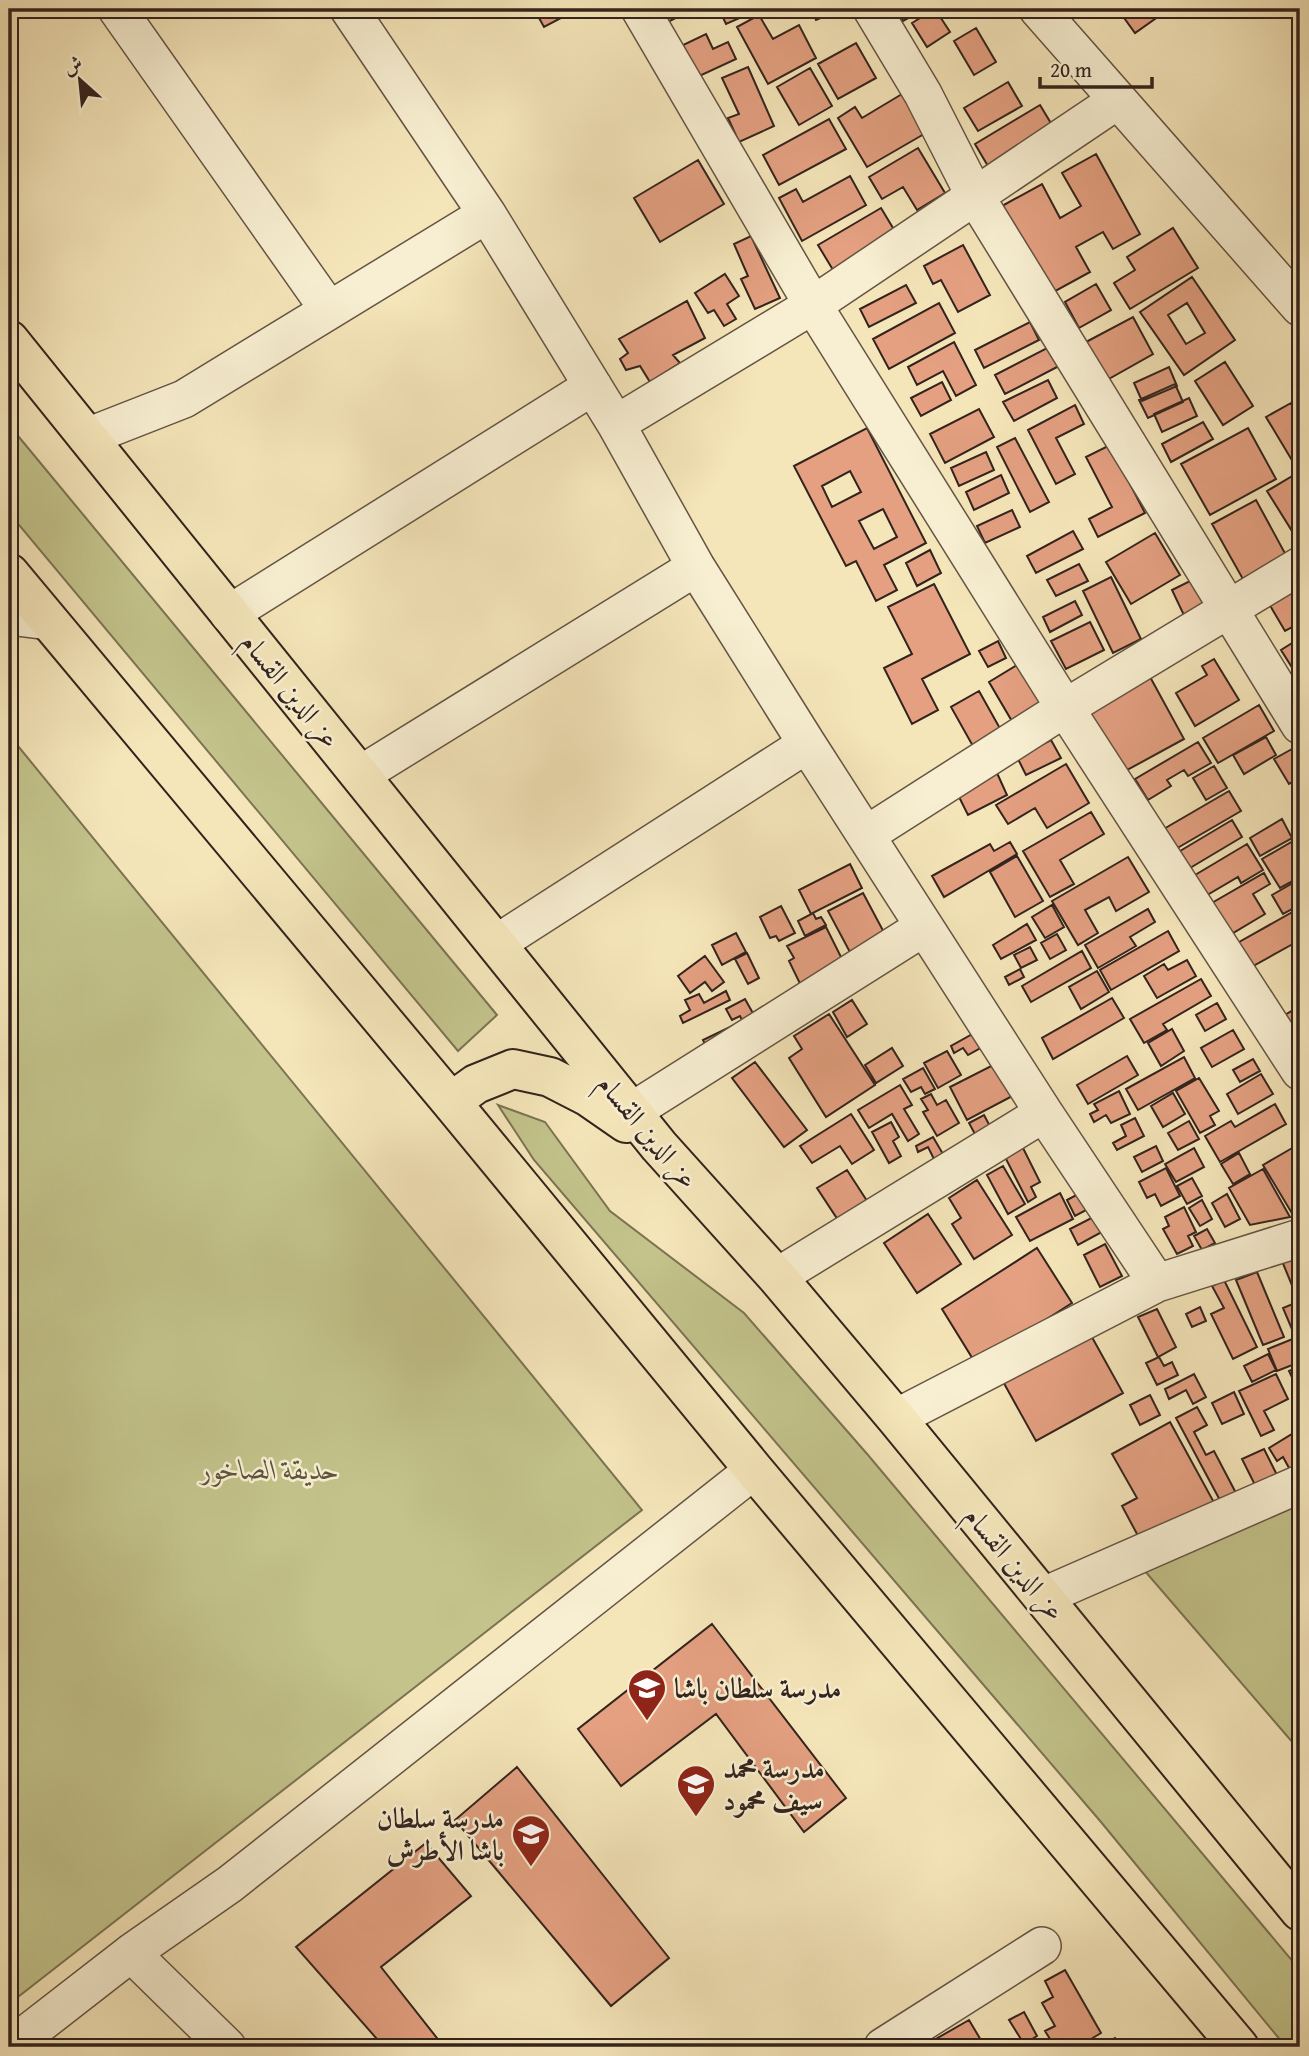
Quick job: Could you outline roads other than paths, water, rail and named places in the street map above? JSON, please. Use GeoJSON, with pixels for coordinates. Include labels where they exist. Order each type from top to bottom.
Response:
{"type":"FeatureCollection","features":[{"type":"Feature","properties":{"kind":"highway","name":"عز الدين القسام"},"geometry":{"type":"LineString","coordinates":[[9,340],[631,1112],[777,1277],[896,1418],[1300,1911]]}},
{"type":"Feature","properties":{"kind":"highway"},"geometry":{"type":"LineString","coordinates":[[9,573],[754,1470],[1239,2047]]}},
{"type":"Feature","properties":{"kind":"highway"},"geometry":{"type":"LineString","coordinates":[[451,1102],[476,1084],[513,1069],[550,1077],[587,1096],[659,1146]]}},
{"type":"Feature","properties":{"kind":"street"},"geometry":{"type":"LineString","coordinates":[[117,9],[329,310]]}},
{"type":"Feature","properties":{"kind":"street"},"geometry":{"type":"LineString","coordinates":[[349,9],[487,214],[617,424],[696,567],[807,744],[1044,1114],[1157,1283]]}},
{"type":"Feature","properties":{"kind":"street"},"geometry":{"type":"LineString","coordinates":[[640,9],[813,305],[1065,708],[1300,1071]]}},
{"type":"Feature","properties":{"kind":"street"},"geometry":{"type":"LineString","coordinates":[[872,9],[923,94],[975,196],[1300,725]]}},
{"type":"Feature","properties":{"kind":"street"},"geometry":{"type":"LineString","coordinates":[[1038,9],[1300,307]]}},
{"type":"Feature","properties":{"kind":"street"},"geometry":{"type":"LineString","coordinates":[[617,424],[813,305],[1118,100]]}},
{"type":"Feature","properties":{"kind":"street"},"geometry":{"type":"LineString","coordinates":[[87,437],[184,399],[487,214]]}},
{"type":"Feature","properties":{"kind":"street"},"geometry":{"type":"LineString","coordinates":[[229,614],[593,386]]}},
{"type":"Feature","properties":{"kind":"street"},"geometry":{"type":"LineString","coordinates":[[866,835],[1065,708],[1300,566]]}},
{"type":"Feature","properties":{"kind":"street"},"geometry":{"type":"LineString","coordinates":[[360,775],[696,567]]}},
{"type":"Feature","properties":{"kind":"street"},"geometry":{"type":"LineString","coordinates":[[9,616],[50,621]]}},
{"type":"Feature","properties":{"kind":"street"},"geometry":{"type":"LineString","coordinates":[[496,944],[807,744]]}},
{"type":"Feature","properties":{"kind":"street"},"geometry":{"type":"LineString","coordinates":[[631,1112],[925,927]]}},
{"type":"Feature","properties":{"kind":"street"},"geometry":{"type":"LineString","coordinates":[[777,1277],[1044,1114]]}},
{"type":"Feature","properties":{"kind":"street"},"geometry":{"type":"LineString","coordinates":[[896,1418],[1157,1283],[1300,1238]]}},
{"type":"Feature","properties":{"kind":"street"},"geometry":{"type":"LineString","coordinates":[[9,2047],[131,1953],[230,1884],[754,1470]]}},
{"type":"Feature","properties":{"kind":"street"},"geometry":{"type":"LineString","coordinates":[[1044,1596],[1300,1484]]}},
{"type":"Feature","properties":{"kind":"street"},"geometry":{"type":"LineString","coordinates":[[883,2047],[1042,1946]]}},
{"type":"Feature","properties":{"kind":"street"},"geometry":{"type":"LineString","coordinates":[[131,1953],[227,2047]]}},
{"type":"Feature","properties":{"kind":"place","name":"مدرسة سلطان باشا"},"geometry":{"type":"Point","coordinates":[647,1722]}},
{"type":"Feature","properties":{"kind":"place","name":"مدرسة محمد سيف محمود"},"geometry":{"type":"Point","coordinates":[696,1818]}},
{"type":"Feature","properties":{"kind":"place","name":"مدرسة سلطان باشا الأطرش"},"geometry":{"type":"Point","coordinates":[531,1868]}},
{"type":"Feature","properties":{"kind":"park label","name":"حديقة الصاخور"},"geometry":{"type":"Point","coordinates":[270,1469]}}]}
